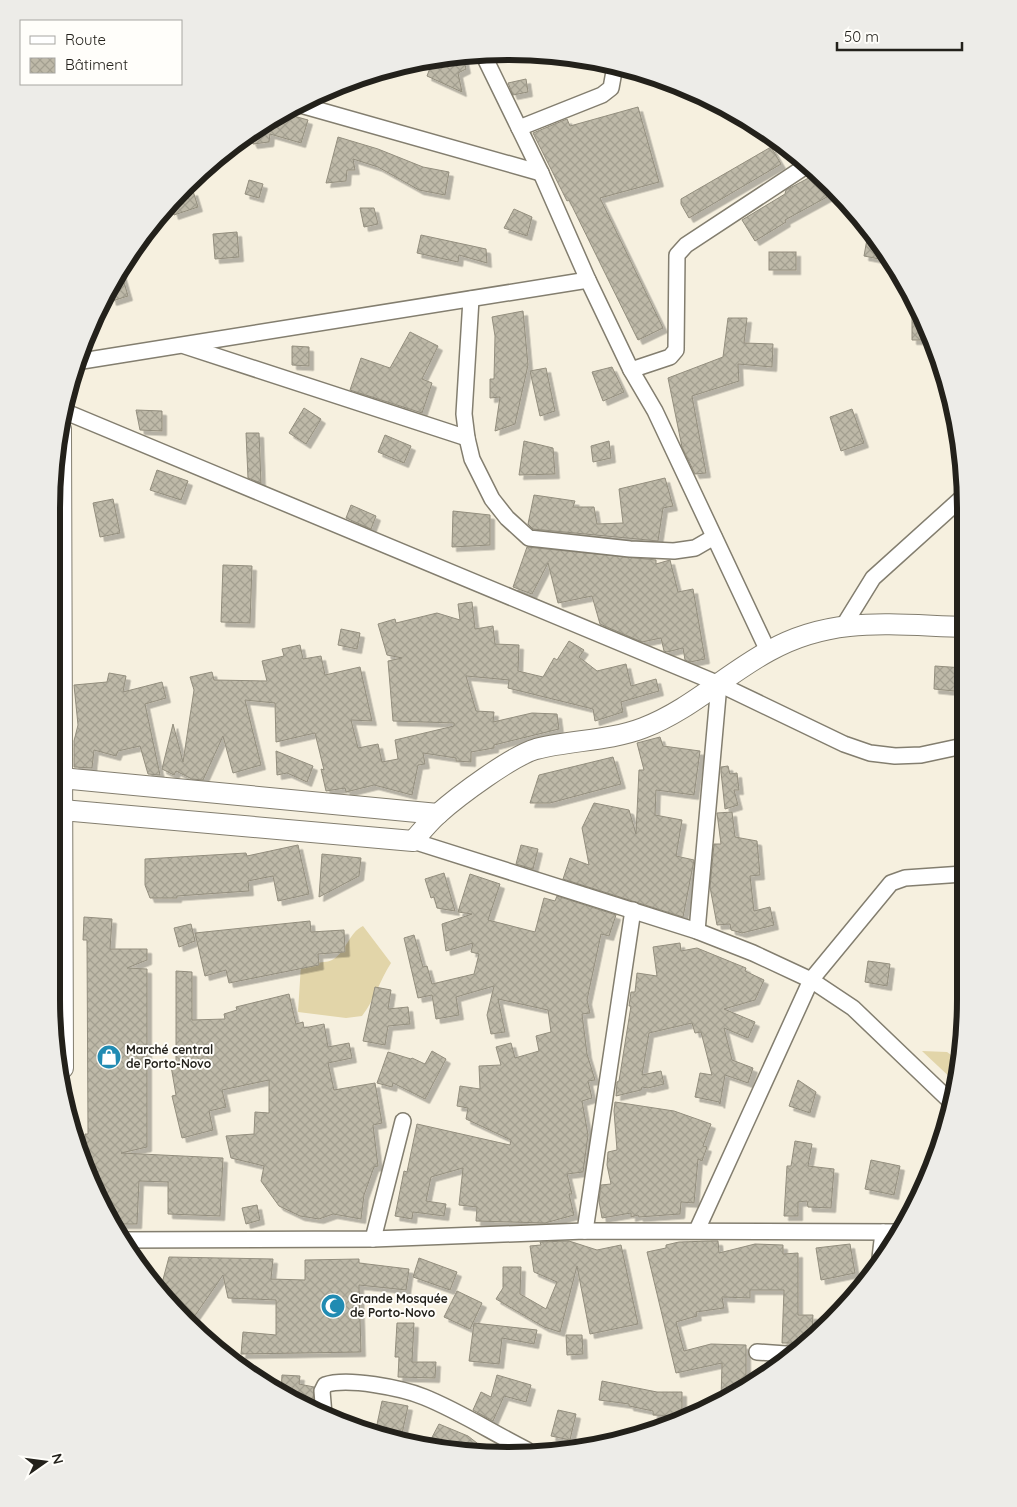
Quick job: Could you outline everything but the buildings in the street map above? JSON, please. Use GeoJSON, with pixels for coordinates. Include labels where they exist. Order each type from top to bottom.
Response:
{"type":"FeatureCollection","features":[{"type":"Feature","properties":{"kind":"street"},"geometry":{"type":"LineString","coordinates":[[486,61],[541,172],[588,280],[631,370],[655,411],[768,651]]}},
{"type":"Feature","properties":{"kind":"street"},"geometry":{"type":"LineString","coordinates":[[519,128],[602,95],[611,88],[614,73]]}},
{"type":"Feature","properties":{"kind":"street"},"geometry":{"type":"LineString","coordinates":[[308,107],[541,172]]}},
{"type":"Feature","properties":{"kind":"street"},"geometry":{"type":"LineString","coordinates":[[631,370],[670,357],[676,350],[677,255],[686,246],[802,169]]}},
{"type":"Feature","properties":{"kind":"street"},"geometry":{"type":"LineString","coordinates":[[85,360],[588,280]]}},
{"type":"Feature","properties":{"kind":"street"},"geometry":{"type":"LineString","coordinates":[[471,299],[464,414],[467,438],[472,459],[492,499],[507,518],[529,538],[630,549],[674,551],[695,548],[714,537]]}},
{"type":"Feature","properties":{"kind":"street"},"geometry":{"type":"LineString","coordinates":[[183,345],[467,438]]}},
{"type":"Feature","properties":{"kind":"street"},"geometry":{"type":"LineString","coordinates":[[70,414],[719,684],[844,744],[870,753],[895,756],[921,755],[957,747]]}},
{"type":"Feature","properties":{"kind":"street"},"geometry":{"type":"LineString","coordinates":[[844,625],[873,578],[957,502]]}},
{"type":"Feature","properties":{"kind":"street"},"geometry":{"type":"LineString","coordinates":[[412,841],[438,814],[519,756],[536,749],[643,728],[682,709],[768,651],[798,637],[820,629],[844,625],[957,627]]}},
{"type":"Feature","properties":{"kind":"street"},"geometry":{"type":"LineString","coordinates":[[697,931],[719,684]]}},
{"type":"Feature","properties":{"kind":"street"},"geometry":{"type":"LineString","coordinates":[[60,778],[438,814]]}},
{"type":"Feature","properties":{"kind":"street"},"geometry":{"type":"LineString","coordinates":[[60,797],[62,810],[63,1047]]}},
{"type":"Feature","properties":{"kind":"street"},"geometry":{"type":"LineString","coordinates":[[62,810],[412,841],[633,910],[697,931],[753,953],[811,980],[852,1008],[946,1097]]}},
{"type":"Feature","properties":{"kind":"street"},"geometry":{"type":"LineString","coordinates":[[697,1230],[811,980],[891,883],[905,878],[957,874]]}},
{"type":"Feature","properties":{"kind":"street"},"geometry":{"type":"LineString","coordinates":[[585,1230],[633,910]]}},
{"type":"Feature","properties":{"kind":"street"},"geometry":{"type":"LineString","coordinates":[[373,1238],[403,1121]]}},
{"type":"Feature","properties":{"kind":"street"},"geometry":{"type":"LineString","coordinates":[[131,1240],[373,1238],[585,1230],[890,1232]]}},
{"type":"Feature","properties":{"kind":"street"},"geometry":{"type":"LineString","coordinates":[[757,1352],[782,1354]]}},
{"type":"Feature","properties":{"kind":"street"},"geometry":{"type":"LineString","coordinates":[[323,1407],[322,1392],[325,1385],[335,1381],[363,1383],[423,1397],[520,1447]]}},
{"type":"Feature","properties":{"kind":"shaded area"},"geometry":{"type":"Polygon","coordinates":[[[363,926],[391,963],[362,1016],[346,1018],[298,1012],[301,965],[326,962],[337,957],[354,933],[363,926]]]}},
{"type":"Feature","properties":{"kind":"shaded area"},"geometry":{"type":"Polygon","coordinates":[[[922,1051],[947,1052],[953,1056],[950,1077],[922,1051]]]}},
{"type":"Feature","properties":{"kind":"place","name":"Marché central de Porto-Novo"},"geometry":{"type":"Point","coordinates":[109,1057]}},
{"type":"Feature","properties":{"kind":"place","name":"Grande Mosquée de Porto-Novo"},"geometry":{"type":"Point","coordinates":[333,1306]}}]}
